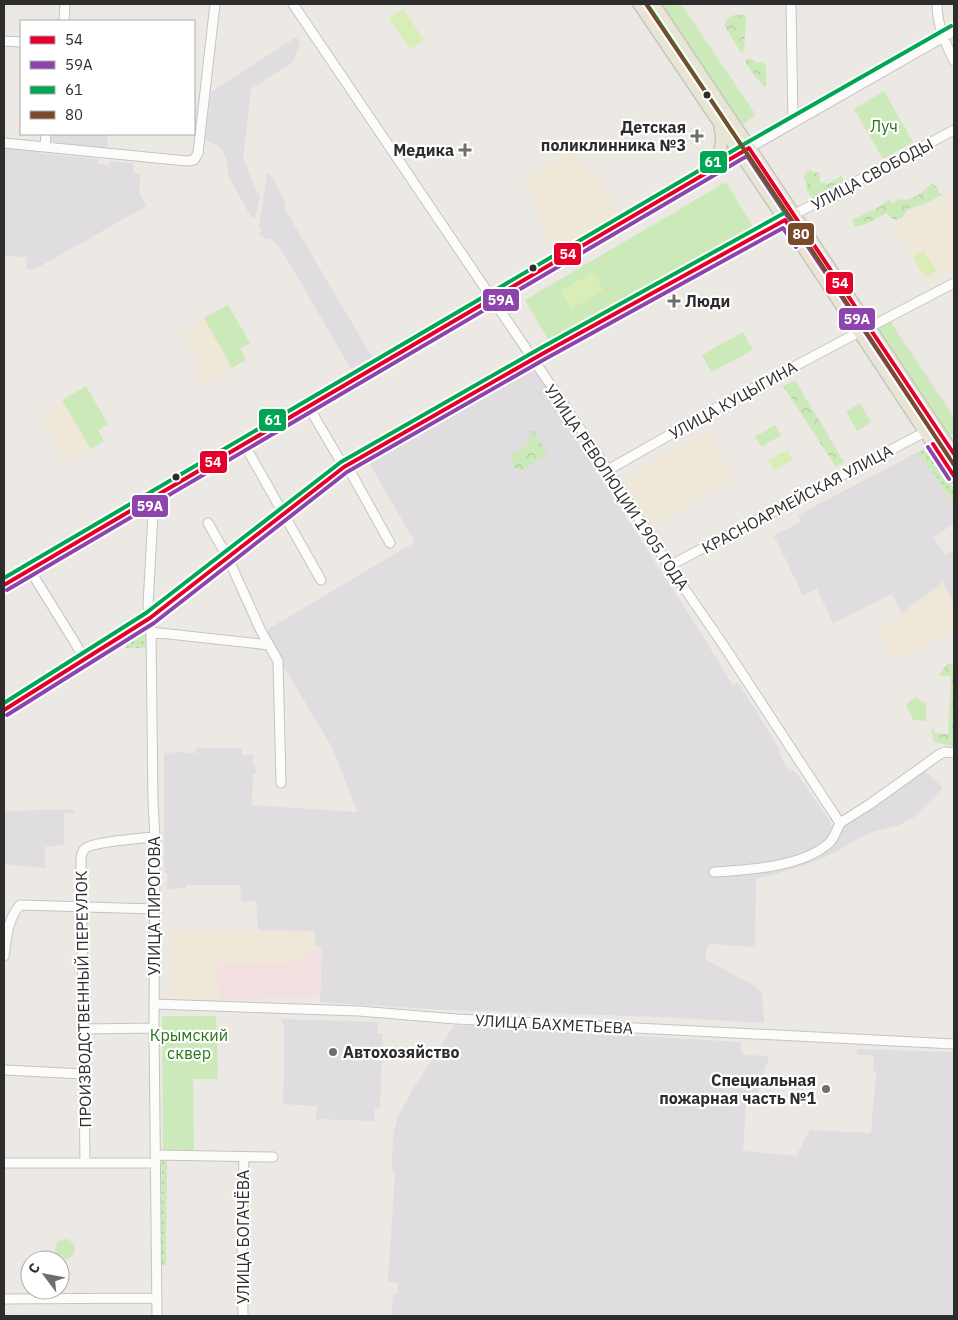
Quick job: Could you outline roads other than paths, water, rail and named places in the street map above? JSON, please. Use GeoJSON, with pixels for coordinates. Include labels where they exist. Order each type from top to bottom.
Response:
{"type":"FeatureCollection","features":[{"type":"Feature","properties":{"kind":"main road"},"geometry":{"type":"LineString","coordinates":[[638,4],[739,154],[790,217]]}},
{"type":"Feature","properties":{"kind":"main road"},"geometry":{"type":"LineString","coordinates":[[654,4],[749,148],[790,217],[865,330],[951,452],[954,476]]}},
{"type":"Feature","properties":{"kind":"main road"},"geometry":{"type":"LineString","coordinates":[[711,171],[721,142],[722,131],[718,122]]}},
{"type":"Feature","properties":{"kind":"main road"},"geometry":{"type":"LineString","coordinates":[[4,585],[749,148]]}},
{"type":"Feature","properties":{"kind":"main road","name":"УЛИЦА СВОБОДЫ"},"geometry":{"type":"LineString","coordinates":[[4,710],[150,618],[344,468],[532,360],[790,217]]}},
{"type":"Feature","properties":{"kind":"main road"},"geometry":{"type":"LineString","coordinates":[[865,330],[925,432],[951,452]]}},
{"type":"Feature","properties":{"kind":"street"},"geometry":{"type":"LineString","coordinates":[[64,20],[65,4]]}},
{"type":"Feature","properties":{"kind":"street"},"geometry":{"type":"LineString","coordinates":[[4,143],[138,157],[194,160],[198,153],[215,4]]}},
{"type":"Feature","properties":{"kind":"street","name":"УЛИЦА РЕВОЛЮЦИИ 1905 ГОДА"},"geometry":{"type":"LineString","coordinates":[[293,4],[608,470],[669,566],[840,823]]}},
{"type":"Feature","properties":{"kind":"street"},"geometry":{"type":"LineString","coordinates":[[791,4],[793,122]]}},
{"type":"Feature","properties":{"kind":"street"},"geometry":{"type":"LineString","coordinates":[[937,4],[937,15],[943,38],[954,61]]}},
{"type":"Feature","properties":{"kind":"street"},"geometry":{"type":"LineString","coordinates":[[749,148],[954,31]]}},
{"type":"Feature","properties":{"kind":"street"},"geometry":{"type":"LineString","coordinates":[[4,41],[20,42]]}},
{"type":"Feature","properties":{"kind":"street","name":"УЛИЦА СВОБОДЫ"},"geometry":{"type":"LineString","coordinates":[[790,217],[954,130]]}},
{"type":"Feature","properties":{"kind":"street"},"geometry":{"type":"LineString","coordinates":[[45,147],[46,135]]}},
{"type":"Feature","properties":{"kind":"street","name":"УЛИЦА КУЦЫГИНА"},"geometry":{"type":"LineString","coordinates":[[608,470],[720,406],[954,284]]}},
{"type":"Feature","properties":{"kind":"street"},"geometry":{"type":"LineString","coordinates":[[308,406],[344,468],[350,471],[390,543]]}},
{"type":"Feature","properties":{"kind":"street","name":"КРАСНОАРМЕЙСКАЯ УЛИЦА"},"geometry":{"type":"LineString","coordinates":[[669,566],[925,432]]}},
{"type":"Feature","properties":{"kind":"street"},"geometry":{"type":"LineString","coordinates":[[244,444],[321,580]]}},
{"type":"Feature","properties":{"kind":"street","name":"УЛИЦА ПИРОГОВА"},"geometry":{"type":"LineString","coordinates":[[154,496],[148,605],[151,632],[155,838],[154,1028],[157,1316]]}},
{"type":"Feature","properties":{"kind":"street"},"geometry":{"type":"LineString","coordinates":[[208,523],[228,558],[261,631],[278,661],[280,783]]}},
{"type":"Feature","properties":{"kind":"street"},"geometry":{"type":"LineString","coordinates":[[30,570],[86,659]]}},
{"type":"Feature","properties":{"kind":"street"},"geometry":{"type":"LineString","coordinates":[[151,632],[269,645]]}},
{"type":"Feature","properties":{"kind":"street"},"geometry":{"type":"LineString","coordinates":[[714,872],[756,870],[811,856],[830,842],[840,823],[940,754],[945,752],[954,753]]}},
{"type":"Feature","properties":{"kind":"street","name":"ПРОИЗВОДСТВЕННЫЙ ПЕРЕУЛОК"},"geometry":{"type":"LineString","coordinates":[[85,1162],[82,852],[87,847],[128,839],[155,838]]}},
{"type":"Feature","properties":{"kind":"street"},"geometry":{"type":"LineString","coordinates":[[4,956],[8,926],[13,914],[20,905],[154,909]]}},
{"type":"Feature","properties":{"kind":"street","name":"УЛИЦА БАХМЕТЬЕВА"},"geometry":{"type":"LineString","coordinates":[[154,1004],[359,1011],[456,1019],[954,1044]]}},
{"type":"Feature","properties":{"kind":"street"},"geometry":{"type":"LineString","coordinates":[[84,1029],[154,1028]]}},
{"type":"Feature","properties":{"kind":"street"},"geometry":{"type":"LineString","coordinates":[[4,1070],[84,1074]]}},
{"type":"Feature","properties":{"kind":"street"},"geometry":{"type":"LineString","coordinates":[[4,1163],[273,1156]]}},
{"type":"Feature","properties":{"kind":"street","name":"УЛИЦА БОГАЧЁВА"},"geometry":{"type":"LineString","coordinates":[[243,1316],[242,1235],[244,1157]]}},
{"type":"Feature","properties":{"kind":"street"},"geometry":{"type":"LineString","coordinates":[[4,1300],[157,1298]]}},
{"type":"Feature","properties":{"kind":"place","name":"Детская поликлинника №3"},"geometry":{"type":"Point","coordinates":[697,136]}},
{"type":"Feature","properties":{"kind":"place","name":"Медика"},"geometry":{"type":"Point","coordinates":[465,150]}},
{"type":"Feature","properties":{"kind":"place","name":"Люди"},"geometry":{"type":"Point","coordinates":[674,301]}},
{"type":"Feature","properties":{"kind":"place","name":"Автохозяйство"},"geometry":{"type":"Point","coordinates":[333,1052]}},
{"type":"Feature","properties":{"kind":"place","name":"Специальная пожарная часть №1"},"geometry":{"type":"Point","coordinates":[826,1089]}},
{"type":"Feature","properties":{"kind":"park label","name":"Луч"},"geometry":{"type":"Point","coordinates":[884,126]}},
{"type":"Feature","properties":{"kind":"park label","name":"Крымский сквер"},"geometry":{"type":"Point","coordinates":[189,1044]}}]}
